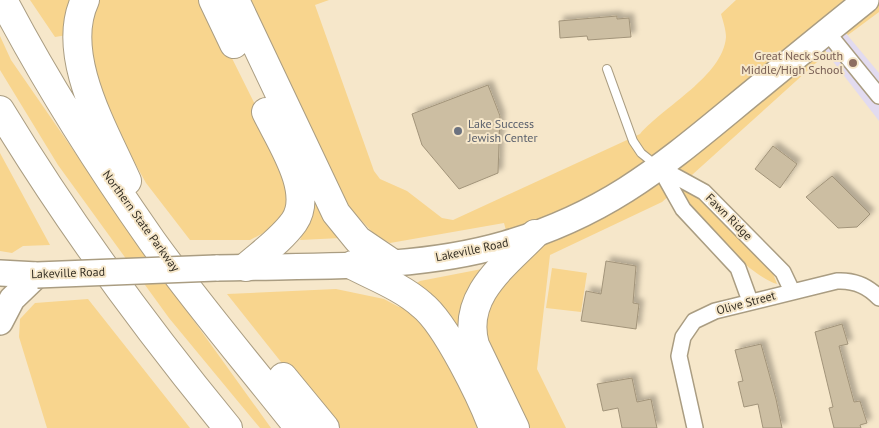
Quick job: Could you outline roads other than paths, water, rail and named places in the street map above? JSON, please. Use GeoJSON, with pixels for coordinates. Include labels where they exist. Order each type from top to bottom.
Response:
{"type":"FeatureCollection","features":[{"type":"Feature","properties":{"kind":"highway","name":"Northern State Parkway"},"geometry":{"type":"LineString","coordinates":[[3,0],[68,114],[154,242],[300,428]]}},
{"type":"Feature","properties":{"kind":"highway"},"geometry":{"type":"LineString","coordinates":[[85,0],[76,27],[76,44],[80,63],[94,106],[154,242]]}},
{"type":"Feature","properties":{"kind":"highway"},"geometry":{"type":"LineString","coordinates":[[213,0],[301,187],[300,205],[294,222],[282,237],[246,267]]}},
{"type":"Feature","properties":{"kind":"highway"},"geometry":{"type":"LineString","coordinates":[[235,0],[336,213],[358,240],[392,263]]}},
{"type":"Feature","properties":{"kind":"highway"},"geometry":{"type":"LineString","coordinates":[[0,110],[32,163],[84,239],[158,342],[228,428]]}},
{"type":"Feature","properties":{"kind":"highway"},"geometry":{"type":"LineString","coordinates":[[515,428],[475,345],[471,330],[472,314],[484,288],[535,234]]}},
{"type":"Feature","properties":{"kind":"highway"},"geometry":{"type":"LineString","coordinates":[[352,265],[413,298],[430,312],[451,343],[493,428]]}},
{"type":"Feature","properties":{"kind":"highway"},"geometry":{"type":"LineString","coordinates":[[194,294],[267,357],[325,428]]}},
{"type":"Feature","properties":{"kind":"main road","name":"Lakeville Road"},"geometry":{"type":"LineString","coordinates":[[0,274],[392,263],[472,251],[535,234],[598,207],[660,168],[866,0]]}},
{"type":"Feature","properties":{"kind":"main road"},"geometry":{"type":"LineString","coordinates":[[0,322],[12,299],[37,274]]}},
{"type":"Feature","properties":{"kind":"street"},"geometry":{"type":"LineString","coordinates":[[827,32],[879,96]]}},
{"type":"Feature","properties":{"kind":"street"},"geometry":{"type":"LineString","coordinates":[[660,168],[683,208],[738,268],[750,301]]}},
{"type":"Feature","properties":{"kind":"street","name":"Fawn Ridge"},"geometry":{"type":"LineString","coordinates":[[660,168],[704,192],[783,272],[792,290]]}},
{"type":"Feature","properties":{"kind":"street","name":"Olive Street"},"geometry":{"type":"LineString","coordinates":[[695,428],[680,368],[682,337],[694,321],[750,301],[792,290],[846,280],[865,286],[879,298]]}},
{"type":"Feature","properties":{"kind":"lane"},"geometry":{"type":"LineString","coordinates":[[607,69],[633,141],[641,153],[660,168]]}},
{"type":"Feature","properties":{"kind":"place","name":"Great Neck South Middle/High School"},"geometry":{"type":"Point","coordinates":[853,63]}},
{"type":"Feature","properties":{"kind":"place","name":"Lake Success Jewish Center"},"geometry":{"type":"Point","coordinates":[458,131]}}]}
